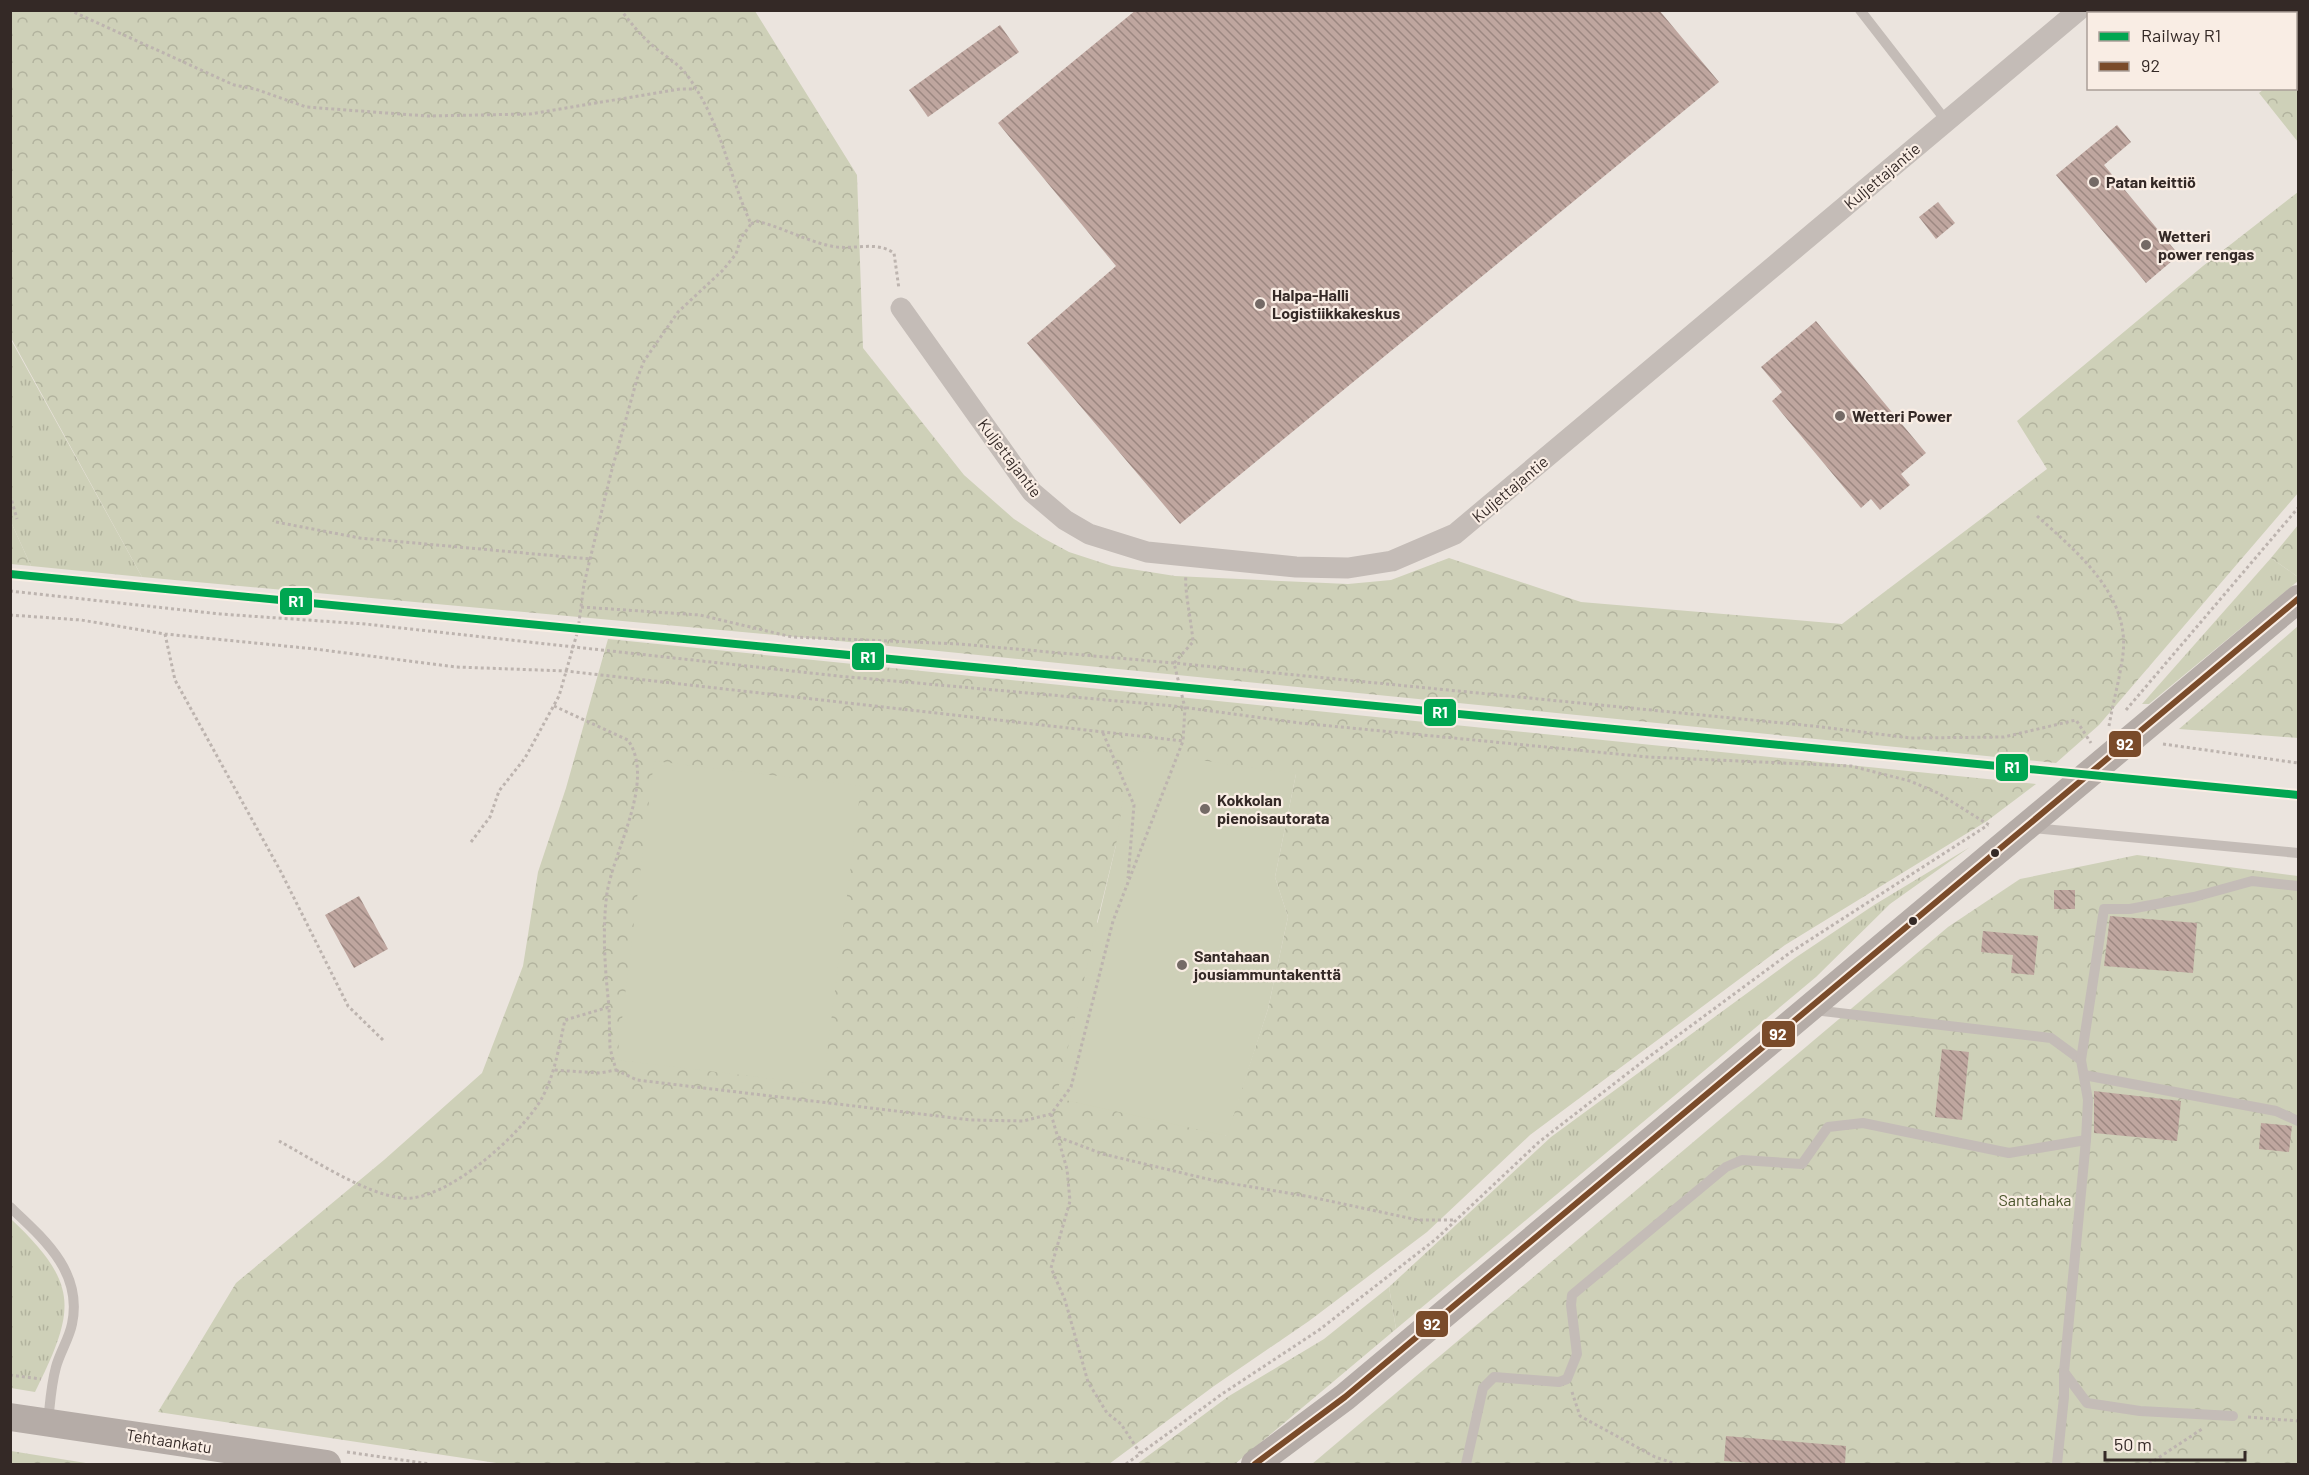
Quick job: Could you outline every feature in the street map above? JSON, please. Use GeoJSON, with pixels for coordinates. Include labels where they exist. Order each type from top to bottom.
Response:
{"type":"FeatureCollection","features":[{"type":"Feature","properties":{"kind":"main road"},"geometry":{"type":"LineString","coordinates":[[1254,1464],[1345,1397],[2027,828],[2120,726],[2298,599]]}},
{"type":"Feature","properties":{"kind":"main road"},"geometry":{"type":"LineString","coordinates":[[1283,1464],[1345,1397]]}},
{"type":"Feature","properties":{"kind":"main road","name":"Tehtaankatu"},"geometry":{"type":"LineString","coordinates":[[10,1417],[327,1464]]}},
{"type":"Feature","properties":{"kind":"street","name":"Kuljettajantie"},"geometry":{"type":"LineString","coordinates":[[901,308],[1032,492],[1065,520],[1089,534],[1147,552],[1189,558],[1296,567],[1348,568],[1392,561],[1455,534],[1529,474],[1634,381],[2079,10]]}},
{"type":"Feature","properties":{"kind":"lane"},"geometry":{"type":"LineString","coordinates":[[1860,10],[1947,122]]}},
{"type":"Feature","properties":{"kind":"lane"},"geometry":{"type":"LineString","coordinates":[[2027,828],[2298,853]]}},
{"type":"Feature","properties":{"kind":"lane"},"geometry":{"type":"LineString","coordinates":[[2056,1464],[2086,1140],[2088,1100],[2081,1059],[2104,909],[2141,907],[2252,881],[2298,886]]}},
{"type":"Feature","properties":{"kind":"lane"},"geometry":{"type":"LineString","coordinates":[[1808,1009],[2052,1038],[2081,1059]]}},
{"type":"Feature","properties":{"kind":"lane"},"geometry":{"type":"LineString","coordinates":[[2084,1075],[2276,1111],[2298,1121]]}},
{"type":"Feature","properties":{"kind":"lane"},"geometry":{"type":"LineString","coordinates":[[1466,1464],[1483,1388],[1494,1377],[1559,1382],[1568,1379],[1577,1354],[1571,1305],[1572,1294],[1726,1167],[1742,1160],[1802,1164],[1828,1127],[1863,1123],[2009,1153],[2086,1140]]}},
{"type":"Feature","properties":{"kind":"lane"},"geometry":{"type":"LineString","coordinates":[[10,1207],[47,1242],[63,1266],[75,1301],[72,1326],[55,1369],[48,1423]]}},
{"type":"Feature","properties":{"kind":"lane"},"geometry":{"type":"LineString","coordinates":[[2064,1372],[2086,1403],[2140,1411],[2233,1416]]}},
{"type":"Feature","properties":{"kind":"lane"},"geometry":{"type":"LineString","coordinates":[[2059,1451],[2064,1464]]}},
{"type":"Feature","properties":{"kind":"path"},"geometry":{"type":"LineString","coordinates":[[69,10],[234,85],[255,89],[306,107],[427,116],[530,114],[680,89],[697,89]]}},
{"type":"Feature","properties":{"kind":"path"},"geometry":{"type":"LineString","coordinates":[[84,18],[86,10]]}},
{"type":"Feature","properties":{"kind":"path"},"geometry":{"type":"LineString","coordinates":[[621,10],[637,31],[685,72],[697,89],[724,143],[737,192],[751,224]]}},
{"type":"Feature","properties":{"kind":"path"},"geometry":{"type":"LineString","coordinates":[[471,842],[490,817],[499,791],[525,758],[554,706],[572,648],[610,473],[636,379],[644,361],[678,312],[723,270],[736,254],[741,238],[756,221],[777,226],[830,246],[856,249],[876,245],[885,247],[894,253],[901,308]]}},
{"type":"Feature","properties":{"kind":"path"},"geometry":{"type":"LineString","coordinates":[[10,495],[17,519]]}},
{"type":"Feature","properties":{"kind":"path"},"geometry":{"type":"LineString","coordinates":[[2120,726],[2298,508]]}},
{"type":"Feature","properties":{"kind":"path"},"geometry":{"type":"LineString","coordinates":[[2037,516],[2101,579],[2121,615],[2123,652],[2120,726]]}},
{"type":"Feature","properties":{"kind":"path"},"geometry":{"type":"LineString","coordinates":[[276,522],[360,538],[590,559]]}},
{"type":"Feature","properties":{"kind":"path"},"geometry":{"type":"LineString","coordinates":[[1174,663],[1193,642],[1191,613],[1185,583],[1189,558]]}},
{"type":"Feature","properties":{"kind":"path"},"geometry":{"type":"LineString","coordinates":[[10,591],[220,614],[365,624],[838,676],[1185,708],[1300,723],[1648,757],[1851,766],[1910,781],[1938,793],[1989,825]]}},
{"type":"Feature","properties":{"kind":"path"},"geometry":{"type":"LineString","coordinates":[[581,607],[700,615],[792,637],[959,644],[1174,663],[1813,726],[1911,738],[2004,737],[2076,720],[2092,745]]}},
{"type":"Feature","properties":{"kind":"path"},"geometry":{"type":"LineString","coordinates":[[10,615],[81,621],[165,634],[315,649],[456,667],[566,671],[1183,741]]}},
{"type":"Feature","properties":{"kind":"path"},"geometry":{"type":"LineString","coordinates":[[165,634],[176,680],[280,872],[348,1006],[383,1040]]}},
{"type":"Feature","properties":{"kind":"path"},"geometry":{"type":"LineString","coordinates":[[553,1070],[600,1073],[616,1070],[637,1080],[971,1120],[1023,1121],[1051,1114],[1071,1087],[1113,921],[1183,741],[1185,708],[1174,663]]}},
{"type":"Feature","properties":{"kind":"path"},"geometry":{"type":"LineString","coordinates":[[554,706],[628,740],[635,749],[638,785],[608,891],[605,968],[610,1048],[616,1070]]}},
{"type":"Feature","properties":{"kind":"path"},"geometry":{"type":"LineString","coordinates":[[2120,726],[2298,763]]}},
{"type":"Feature","properties":{"kind":"path"},"geometry":{"type":"LineString","coordinates":[[1103,733],[1134,805],[1128,884]]}},
{"type":"Feature","properties":{"kind":"path"},"geometry":{"type":"LineString","coordinates":[[2084,751],[2100,738]]}},
{"type":"Feature","properties":{"kind":"path"},"geometry":{"type":"LineString","coordinates":[[1126,1464],[1222,1394],[1319,1330],[1456,1220],[1539,1142],[1646,1059],[1791,952],[1998,818]]}},
{"type":"Feature","properties":{"kind":"path"},"geometry":{"type":"LineString","coordinates":[[279,1141],[368,1188],[402,1198],[427,1196],[475,1167],[532,1114],[553,1070],[565,1020],[609,1007]]}},
{"type":"Feature","properties":{"kind":"path"},"geometry":{"type":"LineString","coordinates":[[1051,1114],[1066,1169],[1070,1201],[1051,1268],[1065,1299],[1088,1382],[1107,1413],[1121,1424],[1140,1453]]}},
{"type":"Feature","properties":{"kind":"path"},"geometry":{"type":"LineString","coordinates":[[1058,1137],[1102,1154],[1216,1181],[1311,1197],[1418,1220],[1456,1220]]}},
{"type":"Feature","properties":{"kind":"path"},"geometry":{"type":"LineString","coordinates":[[10,1375],[35,1377],[54,1383]]}},
{"type":"Feature","properties":{"kind":"path"},"geometry":{"type":"LineString","coordinates":[[1568,1379],[1580,1416],[1655,1457],[1676,1464]]}},
{"type":"Feature","properties":{"kind":"path"},"geometry":{"type":"LineString","coordinates":[[2149,1464],[2209,1424],[2233,1416],[2298,1421]]}},
{"type":"Feature","properties":{"kind":"green space"},"geometry":{"type":"Polygon","coordinates":[[[10,11],[755,11],[857,175],[863,348],[964,475],[1014,519],[1069,552],[1112,566],[1175,576],[1348,584],[1391,580],[1449,558],[1581,602],[1842,624],[2047,469],[2017,421],[2203,266],[2298,192],[2298,493],[2099,725],[2056,763],[829,640],[142,577],[11,338],[10,11]]]}},
{"type":"Feature","properties":{"kind":"green space"},"geometry":{"type":"Polygon","coordinates":[[[2298,58],[2298,142],[2259,93],[2263,90],[2297,90],[2298,58]]]}},
{"type":"Feature","properties":{"kind":"green space"},"geometry":{"type":"Polygon","coordinates":[[[10,338],[142,577],[31,566],[11,522],[10,338]]]}},
{"type":"Feature","properties":{"kind":"green space"},"geometry":{"type":"Polygon","coordinates":[[[11,522],[31,566],[11,564],[11,522]]]}},
{"type":"Feature","properties":{"kind":"green space"},"geometry":{"type":"Polygon","coordinates":[[[2298,525],[2298,577],[2271,558],[2298,525]]]}},
{"type":"Feature","properties":{"kind":"green space"},"geometry":{"type":"Polygon","coordinates":[[[2271,558],[2298,577],[2298,581],[2149,704],[2142,704],[2271,558]]]}},
{"type":"Feature","properties":{"kind":"green space"},"geometry":{"type":"Polygon","coordinates":[[[2298,626],[2298,738],[2179,729],[2298,626]]]}},
{"type":"Feature","properties":{"kind":"green space"},"geometry":{"type":"Polygon","coordinates":[[[608,639],[2036,784],[1987,821],[1785,945],[1530,1135],[1427,1232],[1309,1321],[1214,1386],[1109,1464],[503,1464],[158,1412],[236,1283],[384,1160],[482,1073],[523,966],[538,872],[566,788],[608,639]],[[1296,774],[1116,845],[1097,922],[1226,1136],[1268,1009],[1288,917],[1275,877],[1296,774]]]}},
{"type":"Feature","properties":{"kind":"green space","name":"Santahaan jousiammuntakenttä"},"geometry":{"type":"Polygon","coordinates":[[[1131,750],[1296,774],[1275,877],[1288,917],[1268,1009],[1227,1136],[1056,1098],[1116,845],[1131,750]]]}},
{"type":"Feature","properties":{"kind":"green space"},"geometry":{"type":"Polygon","coordinates":[[[654,761],[861,786],[823,1085],[617,1060],[654,761]]]}},
{"type":"Feature","properties":{"kind":"green space"},"geometry":{"type":"Polygon","coordinates":[[[1970,847],[1890,904],[1816,977],[1396,1329],[1389,1287],[1551,1137],[1795,958],[1874,905],[1970,847]]]}},
{"type":"Feature","properties":{"kind":"green space","name":"Santahaka"},"geometry":{"type":"Polygon","coordinates":[[[2137,855],[2298,876],[2298,1464],[1312,1464],[1948,927],[2020,879],[2137,855]]]}},
{"type":"Feature","properties":{"kind":"green space"},"geometry":{"type":"Polygon","coordinates":[[[10,1218],[49,1261],[59,1280],[64,1299],[64,1318],[58,1339],[35,1392],[11,1388],[10,1218]]]}},
{"type":"Feature","properties":{"kind":"green space"},"geometry":{"type":"Polygon","coordinates":[[[1389,1287],[1396,1329],[1235,1464],[1137,1464],[1229,1396],[1324,1339],[1389,1287]]]}},
{"type":"Feature","properties":{"kind":"green space"},"geometry":{"type":"Polygon","coordinates":[[[11,1451],[92,1464],[11,1464],[11,1451]]]}},
{"type":"Feature","properties":{"kind":"building","name":"Halpa-Halli Logistiikkakeskus"},"geometry":{"type":"Polygon","coordinates":[[[1136,10],[1659,10],[1719,82],[1180,524],[1027,343],[1116,266],[998,123],[1136,10]]]}},
{"type":"Feature","properties":{"kind":"building"},"geometry":{"type":"Polygon","coordinates":[[[1000,25],[1019,52],[928,117],[909,90],[1000,25]]]}},
{"type":"Feature","properties":{"kind":"building"},"geometry":{"type":"Polygon","coordinates":[[[2117,125],[2131,142],[2104,165],[2179,255],[2146,283],[2056,175],[2117,125]]]}},
{"type":"Feature","properties":{"kind":"building"},"geometry":{"type":"Polygon","coordinates":[[[1938,202],[1955,223],[1936,239],[1919,217],[1938,202]]]}},
{"type":"Feature","properties":{"kind":"building"},"geometry":{"type":"Polygon","coordinates":[[[1816,321],[1926,453],[1901,474],[1910,485],[1880,510],[1871,499],[1861,508],[1772,401],[1782,392],[1761,367],[1816,321]]]}},
{"type":"Feature","properties":{"kind":"building"},"geometry":{"type":"Polygon","coordinates":[[[2054,890],[2075,890],[2075,909],[2054,909],[2054,890]]]}},
{"type":"Feature","properties":{"kind":"building"},"geometry":{"type":"Polygon","coordinates":[[[359,896],[388,949],[354,968],[325,915],[359,896]]]}},
{"type":"Feature","properties":{"kind":"building"},"geometry":{"type":"Polygon","coordinates":[[[2110,916],[2197,923],[2193,973],[2104,966],[2110,916]]]}},
{"type":"Feature","properties":{"kind":"building"},"geometry":{"type":"Polygon","coordinates":[[[1983,931],[2038,936],[2034,975],[2011,973],[2013,955],[1981,952],[1983,931]]]}},
{"type":"Feature","properties":{"kind":"building"},"geometry":{"type":"Polygon","coordinates":[[[1942,1049],[1969,1052],[1962,1120],[1935,1117],[1942,1049]]]}},
{"type":"Feature","properties":{"kind":"building"},"geometry":{"type":"Polygon","coordinates":[[[2094,1091],[2181,1101],[2177,1141],[2094,1133],[2094,1091]]]}},
{"type":"Feature","properties":{"kind":"building"},"geometry":{"type":"Polygon","coordinates":[[[2261,1123],[2292,1126],[2289,1152],[2259,1149],[2261,1123]]]}},
{"type":"Feature","properties":{"kind":"building"},"geometry":{"type":"Polygon","coordinates":[[[1726,1436],[1846,1446],[1845,1464],[1767,1464],[1724,1461],[1726,1436]]]}},
{"type":"Feature","properties":{"kind":"rail line","name":"R1"},"geometry":{"type":"LineString","coordinates":[[10,574],[2298,795]]}},
{"type":"Feature","properties":{"kind":"transit line","name":"92"},"geometry":{"type":"LineString","coordinates":[[1255,1464],[1345,1397],[2298,599]]}},
{"type":"Feature","properties":{"kind":"place","name":"Patan keittiö"},"geometry":{"type":"Point","coordinates":[2094,182]}},
{"type":"Feature","properties":{"kind":"place","name":"Wetteri power rengas"},"geometry":{"type":"Point","coordinates":[2146,245]}},
{"type":"Feature","properties":{"kind":"place","name":"Halpa-Halli Logistiikkakeskus"},"geometry":{"type":"Point","coordinates":[1260,304]}},
{"type":"Feature","properties":{"kind":"place","name":"Wetteri Power"},"geometry":{"type":"Point","coordinates":[1840,416]}},
{"type":"Feature","properties":{"kind":"place","name":"Kokkolan pienoisautorata"},"geometry":{"type":"Point","coordinates":[1205,809]}},
{"type":"Feature","properties":{"kind":"place","name":"Santahaan jousiammuntakenttä"},"geometry":{"type":"Point","coordinates":[1182,965]}}]}
